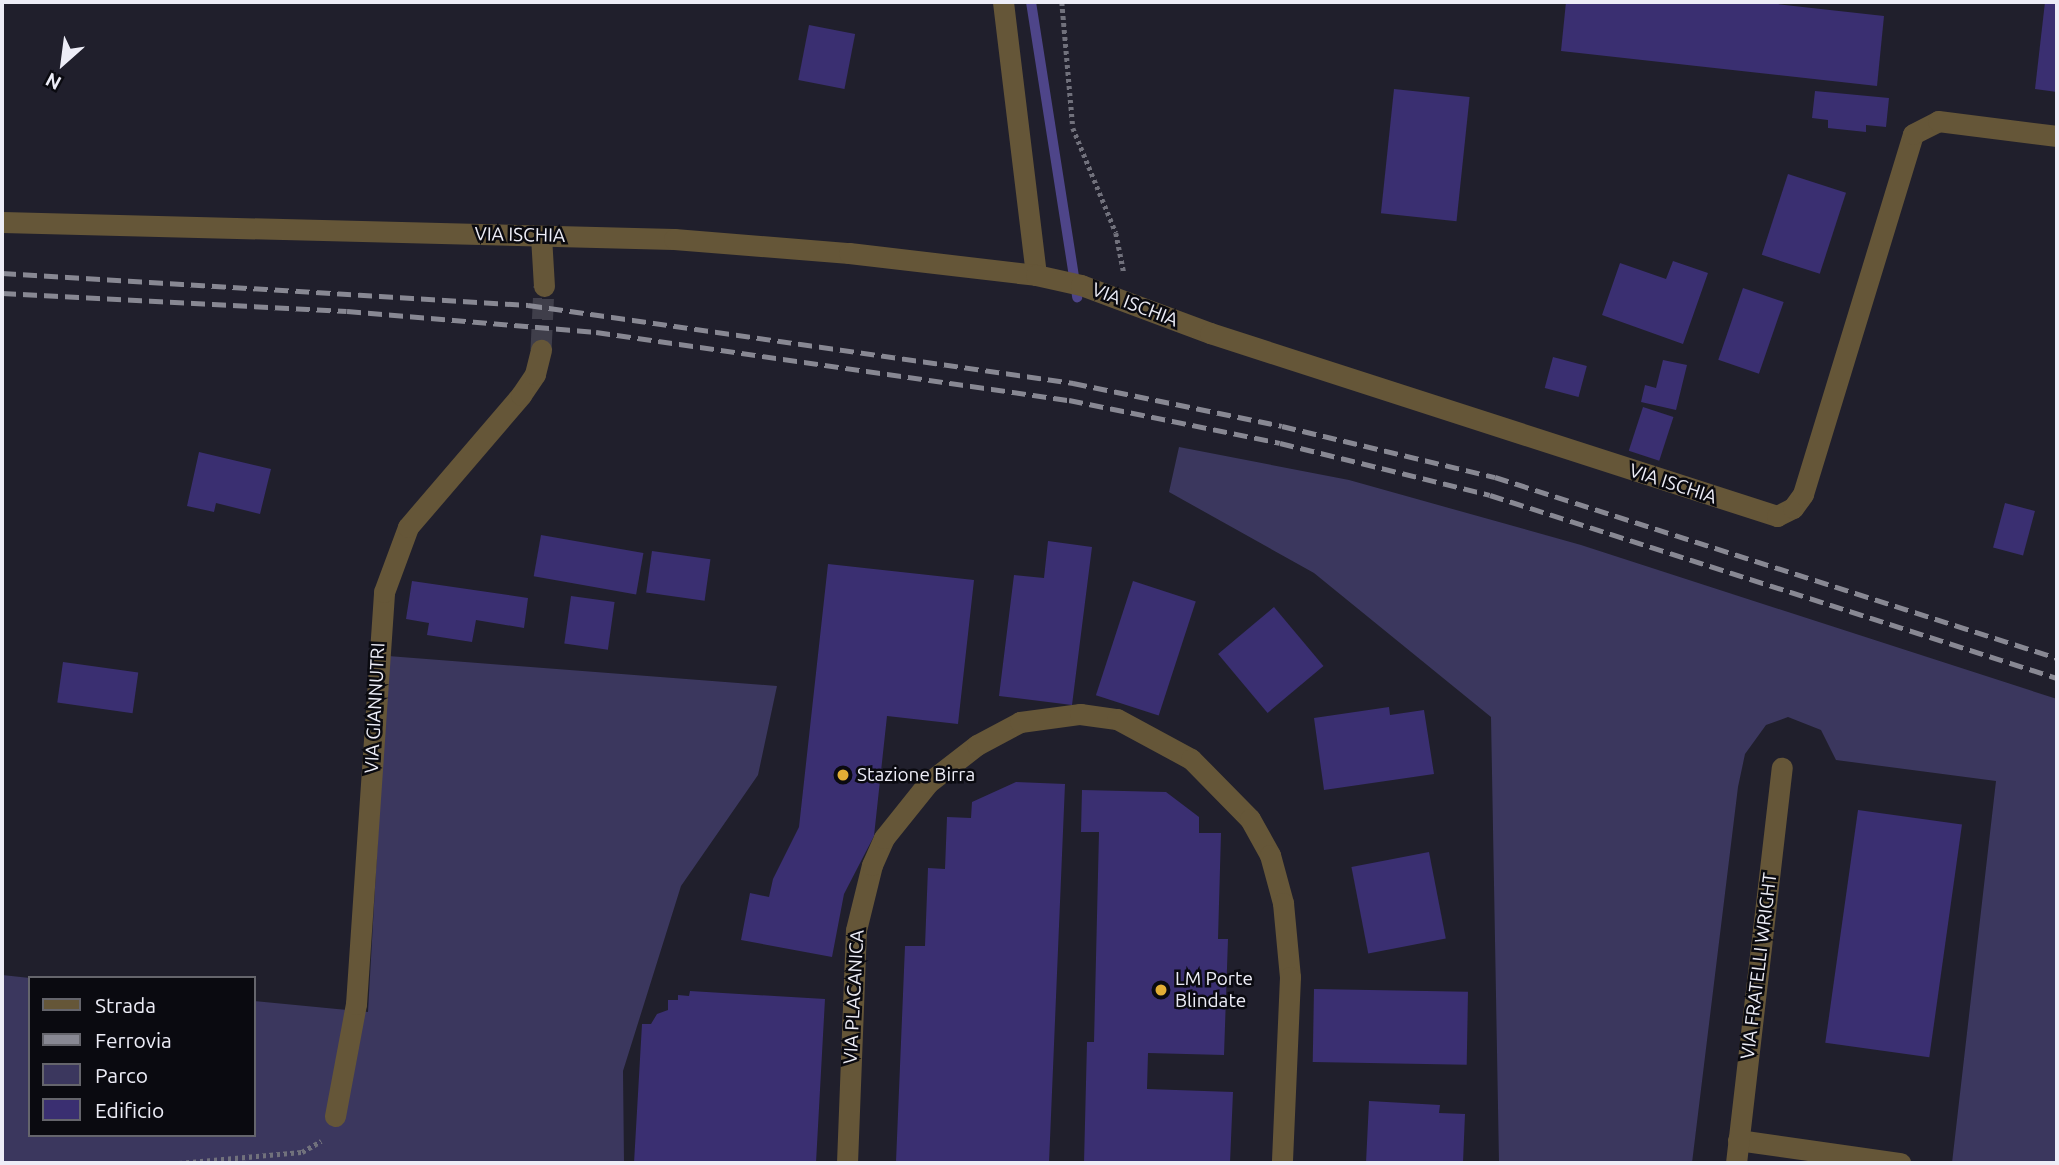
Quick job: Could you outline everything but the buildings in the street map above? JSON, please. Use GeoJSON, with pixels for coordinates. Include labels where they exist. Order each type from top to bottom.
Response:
{"type":"FeatureCollection","features":[{"type":"Feature","properties":{"kind":"street"},"geometry":{"type":"LineString","coordinates":[[1003,2],[1036,275]]}},
{"type":"Feature","properties":{"kind":"street","name":"VIA ISCHIA"},"geometry":{"type":"LineString","coordinates":[[2,222],[541,236],[799,248],[1036,275],[1075,284],[1210,333],[1777,516],[1793,508],[1803,494],[1913,134],[1938,121],[2057,136]]}},
{"type":"Feature","properties":{"kind":"street"},"geometry":{"type":"LineString","coordinates":[[541,236],[544,286]]}},
{"type":"Feature","properties":{"kind":"street","name":"VIA GIANNUTRI"},"geometry":{"type":"LineString","coordinates":[[335,1116],[356,1004],[384,592],[408,527],[521,395],[535,374],[541,351]]}},
{"type":"Feature","properties":{"kind":"street","name":"VIA PLACANICA"},"geometry":{"type":"LineString","coordinates":[[847,1163],[856,930],[869,874],[884,838],[928,783],[977,745],[1020,722],[1080,714],[1138,728],[1191,759],[1242,809],[1270,855],[1283,903],[1290,978],[1282,1163]]}},
{"type":"Feature","properties":{"kind":"street","name":"VIA FRATELLI WRIGHT"},"geometry":{"type":"LineString","coordinates":[[1736,1163],[1782,768]]}},
{"type":"Feature","properties":{"kind":"street"},"geometry":{"type":"LineString","coordinates":[[1738,1140],[1900,1163]]}},
{"type":"Feature","properties":{"kind":"path"},"geometry":{"type":"LineString","coordinates":[[1062,2],[1073,128],[1116,233],[1126,301]]}},
{"type":"Feature","properties":{"kind":"path"},"geometry":{"type":"LineString","coordinates":[[179,1163],[302,1153],[320,1143],[335,1116]]}},
{"type":"Feature","properties":{"kind":"green space"},"geometry":{"type":"Polygon","coordinates":[[[1179,447],[1349,480],[1581,545],[2057,699],[2057,1163],[1952,1163],[1996,781],[1836,760],[1821,730],[1788,717],[1766,725],[1745,754],[1738,787],[1692,1163],[1499,1163],[1491,717],[1314,573],[1169,492],[1179,447]]]}},
{"type":"Feature","properties":{"kind":"green space"},"geometry":{"type":"Polygon","coordinates":[[[388,656],[777,686],[758,775],[681,886],[623,1071],[624,1163],[2,1163],[2,975],[28,978],[28,1137],[256,1137],[256,1001],[368,1012],[388,656]]]}},
{"type":"Feature","properties":{"kind":"waterway"},"geometry":{"type":"LineString","coordinates":[[1031,2],[1077,297]]}},
{"type":"Feature","properties":{"kind":"tunnel"},"geometry":{"type":"LineString","coordinates":[[541,350],[544,286]]}},
{"type":"Feature","properties":{"kind":"railway"},"geometry":{"type":"LineString","coordinates":[[2,273],[528,305],[1073,383],[1282,426],[1495,477],[2057,658]]}},
{"type":"Feature","properties":{"kind":"railway"},"geometry":{"type":"LineString","coordinates":[[2,293],[347,311],[596,332],[1069,400],[1280,443],[1490,495],[2057,678]]}},
{"type":"Feature","properties":{"kind":"place","name":"Stazione Birra"},"geometry":{"type":"Point","coordinates":[843,775]}},
{"type":"Feature","properties":{"kind":"place","name":"LM Porte Blindate"},"geometry":{"type":"Point","coordinates":[1161,990]}}]}
